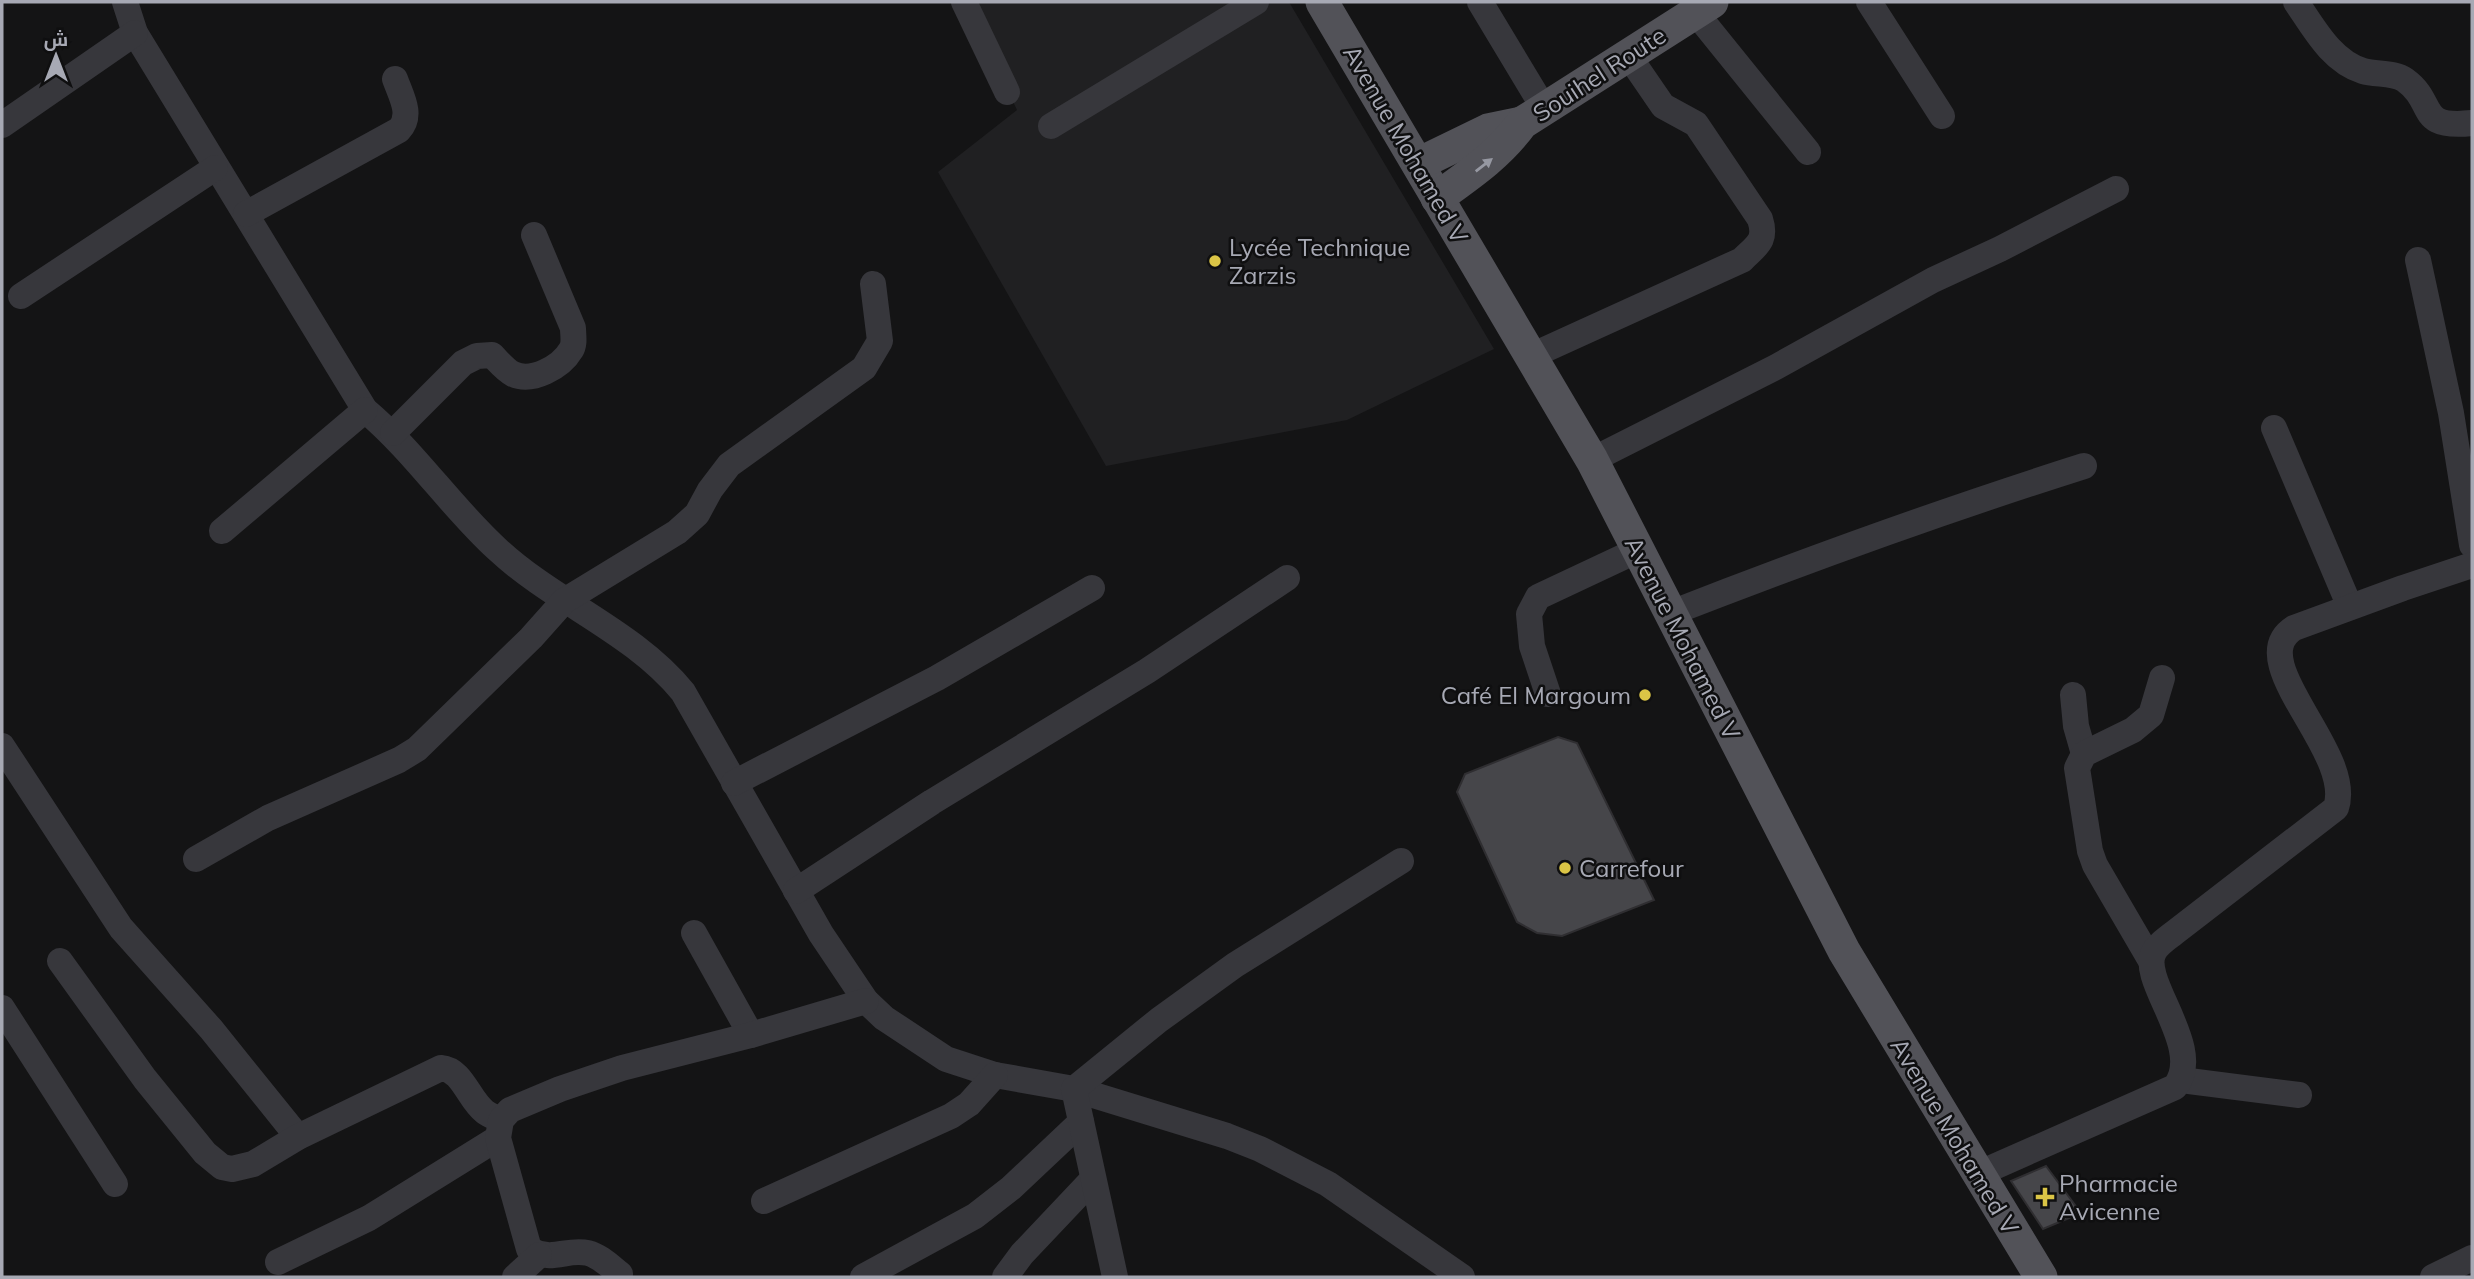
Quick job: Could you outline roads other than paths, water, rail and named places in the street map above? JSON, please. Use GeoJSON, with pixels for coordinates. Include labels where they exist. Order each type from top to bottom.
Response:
{"type":"FeatureCollection","features":[{"type":"Feature","properties":{"kind":"main road","name":"Avenue Mohamed V"},"geometry":{"type":"LineString","coordinates":[[1322,2],[1592,460],[1844,951],[2041,1277]]}},
{"type":"Feature","properties":{"kind":"main road","name":"Souihel Route"},"geometry":{"type":"LineString","coordinates":[[1534,116],[1703,7]]}},
{"type":"Feature","properties":{"kind":"main road"},"geometry":{"type":"LineString","coordinates":[[1418,164],[1488,130],[1534,116]]}},
{"type":"Feature","properties":{"kind":"main road"},"geometry":{"type":"LineString","coordinates":[[1437,198],[1485,165],[1534,116]]}},
{"type":"Feature","properties":{"kind":"street"},"geometry":{"type":"LineString","coordinates":[[125,2],[135,33],[365,411],[393,433],[497,549],[564,601],[645,653],[667,673],[683,692],[821,934],[866,1001],[904,1032],[946,1059],[995,1075],[1073,1089],[1227,1136],[1260,1149],[1328,1184],[1462,1277]]}},
{"type":"Feature","properties":{"kind":"street"},"geometry":{"type":"LineString","coordinates":[[964,2],[1007,92]]}},
{"type":"Feature","properties":{"kind":"street"},"geometry":{"type":"LineString","coordinates":[[1051,126],[1256,2]]}},
{"type":"Feature","properties":{"kind":"street"},"geometry":{"type":"LineString","coordinates":[[1480,2],[1534,116]]}},
{"type":"Feature","properties":{"kind":"street"},"geometry":{"type":"LineString","coordinates":[[1869,2],[1942,116]]}},
{"type":"Feature","properties":{"kind":"street"},"geometry":{"type":"LineString","coordinates":[[2296,2],[2331,50],[2346,64],[2404,79],[2433,117],[2443,124],[2472,123]]}},
{"type":"Feature","properties":{"kind":"street"},"geometry":{"type":"LineString","coordinates":[[1703,7],[1808,152]]}},
{"type":"Feature","properties":{"kind":"street"},"geometry":{"type":"LineString","coordinates":[[2,125],[135,33]]}},
{"type":"Feature","properties":{"kind":"street"},"geometry":{"type":"LineString","coordinates":[[1531,356],[1742,260],[1762,241],[1764,231],[1760,219],[1696,124],[1670,112],[1659,102],[1628,55]]}},
{"type":"Feature","properties":{"kind":"street"},"geometry":{"type":"LineString","coordinates":[[246,214],[398,130],[404,124],[407,113],[395,79]]}},
{"type":"Feature","properties":{"kind":"street"},"geometry":{"type":"LineString","coordinates":[[21,296],[215,168]]}},
{"type":"Feature","properties":{"kind":"street"},"geometry":{"type":"LineString","coordinates":[[1592,460],[1776,367],[1933,280],[2116,189]]}},
{"type":"Feature","properties":{"kind":"street"},"geometry":{"type":"LineString","coordinates":[[393,433],[464,363],[477,356],[492,355],[511,373],[521,376],[549,370],[571,350],[574,341],[573,328],[534,235]]}},
{"type":"Feature","properties":{"kind":"street"},"geometry":{"type":"LineString","coordinates":[[2417,260],[2451,413],[2472,545]]}},
{"type":"Feature","properties":{"kind":"street"},"geometry":{"type":"LineString","coordinates":[[196,859],[268,818],[417,749],[531,638],[564,601],[677,532],[697,514],[729,465],[864,368],[880,341],[873,284]]}},
{"type":"Feature","properties":{"kind":"street"},"geometry":{"type":"LineString","coordinates":[[222,531],[365,411]]}},
{"type":"Feature","properties":{"kind":"street"},"geometry":{"type":"LineString","coordinates":[[2274,428],[2350,607]]}},
{"type":"Feature","properties":{"kind":"street"},"geometry":{"type":"LineString","coordinates":[[1671,613],[1991,495],[2084,466]]}},
{"type":"Feature","properties":{"kind":"street"},"geometry":{"type":"LineString","coordinates":[[1548,694],[1532,646],[1529,614],[1538,597],[1639,550]]}},
{"type":"Feature","properties":{"kind":"street"},"geometry":{"type":"LineString","coordinates":[[2151,961],[2154,950],[2174,933],[2336,808],[2339,784],[2333,764],[2280,665],[2279,646],[2285,634],[2350,607],[2472,565]]}},
{"type":"Feature","properties":{"kind":"street"},"geometry":{"type":"LineString","coordinates":[[796,891],[932,802],[1147,671],[1287,578]]}},
{"type":"Feature","properties":{"kind":"street"},"geometry":{"type":"LineString","coordinates":[[734,783],[937,678],[1092,588]]}},
{"type":"Feature","properties":{"kind":"street"},"geometry":{"type":"LineString","coordinates":[[1978,1174],[2175,1087],[2181,1080],[2183,1054],[2151,961],[2103,881],[2090,851],[2077,768],[2084,754],[2133,730],[2151,715],[2162,678]]}},
{"type":"Feature","properties":{"kind":"street"},"geometry":{"type":"LineString","coordinates":[[2073,695],[2084,754]]}},
{"type":"Feature","properties":{"kind":"street"},"geometry":{"type":"LineString","coordinates":[[2,746],[121,928],[211,1029],[298,1137]]}},
{"type":"Feature","properties":{"kind":"street"},"geometry":{"type":"LineString","coordinates":[[1073,1089],[1159,1020],[1236,965],[1401,861]]}},
{"type":"Feature","properties":{"kind":"street"},"geometry":{"type":"LineString","coordinates":[[694,933],[751,1035]]}},
{"type":"Feature","properties":{"kind":"street"},"geometry":{"type":"LineString","coordinates":[[60,961],[145,1079],[213,1161],[222,1167],[244,1167],[298,1137],[441,1068],[450,1069],[499,1129],[529,1249],[539,1255],[590,1253],[620,1274]]}},
{"type":"Feature","properties":{"kind":"street"},"geometry":{"type":"LineString","coordinates":[[278,1262],[369,1218],[499,1129],[510,1110],[560,1089],[622,1068],[751,1035],[866,1001]]}},
{"type":"Feature","properties":{"kind":"street"},"geometry":{"type":"LineString","coordinates":[[2,1008],[115,1184]]}},
{"type":"Feature","properties":{"kind":"street"},"geometry":{"type":"LineString","coordinates":[[764,1201],[951,1116],[968,1104],[995,1075]]}},
{"type":"Feature","properties":{"kind":"street"},"geometry":{"type":"LineString","coordinates":[[2181,1080],[2299,1095]]}},
{"type":"Feature","properties":{"kind":"street"},"geometry":{"type":"LineString","coordinates":[[1073,1089],[1115,1277]]}},
{"type":"Feature","properties":{"kind":"street"},"geometry":{"type":"LineString","coordinates":[[863,1277],[975,1216],[1011,1188],[1081,1122]]}},
{"type":"Feature","properties":{"kind":"street"},"geometry":{"type":"LineString","coordinates":[[1005,1277],[1022,1254],[1093,1179]]}},
{"type":"Feature","properties":{"kind":"street"},"geometry":{"type":"LineString","coordinates":[[515,1277],[539,1255]]}},
{"type":"Feature","properties":{"kind":"street"},"geometry":{"type":"LineString","coordinates":[[2433,1277],[2472,1258]]}},
{"type":"Feature","properties":{"kind":"place","name":"Lycée Technique Zarzis"},"geometry":{"type":"Point","coordinates":[1215,261]}},
{"type":"Feature","properties":{"kind":"place","name":"Café El Margoum"},"geometry":{"type":"Point","coordinates":[1645,695]}},
{"type":"Feature","properties":{"kind":"place","name":"Carrefour"},"geometry":{"type":"Point","coordinates":[1565,868]}},
{"type":"Feature","properties":{"kind":"place","name":"Pharmacie Avicenne"},"geometry":{"type":"Point","coordinates":[2045,1197]}}]}
